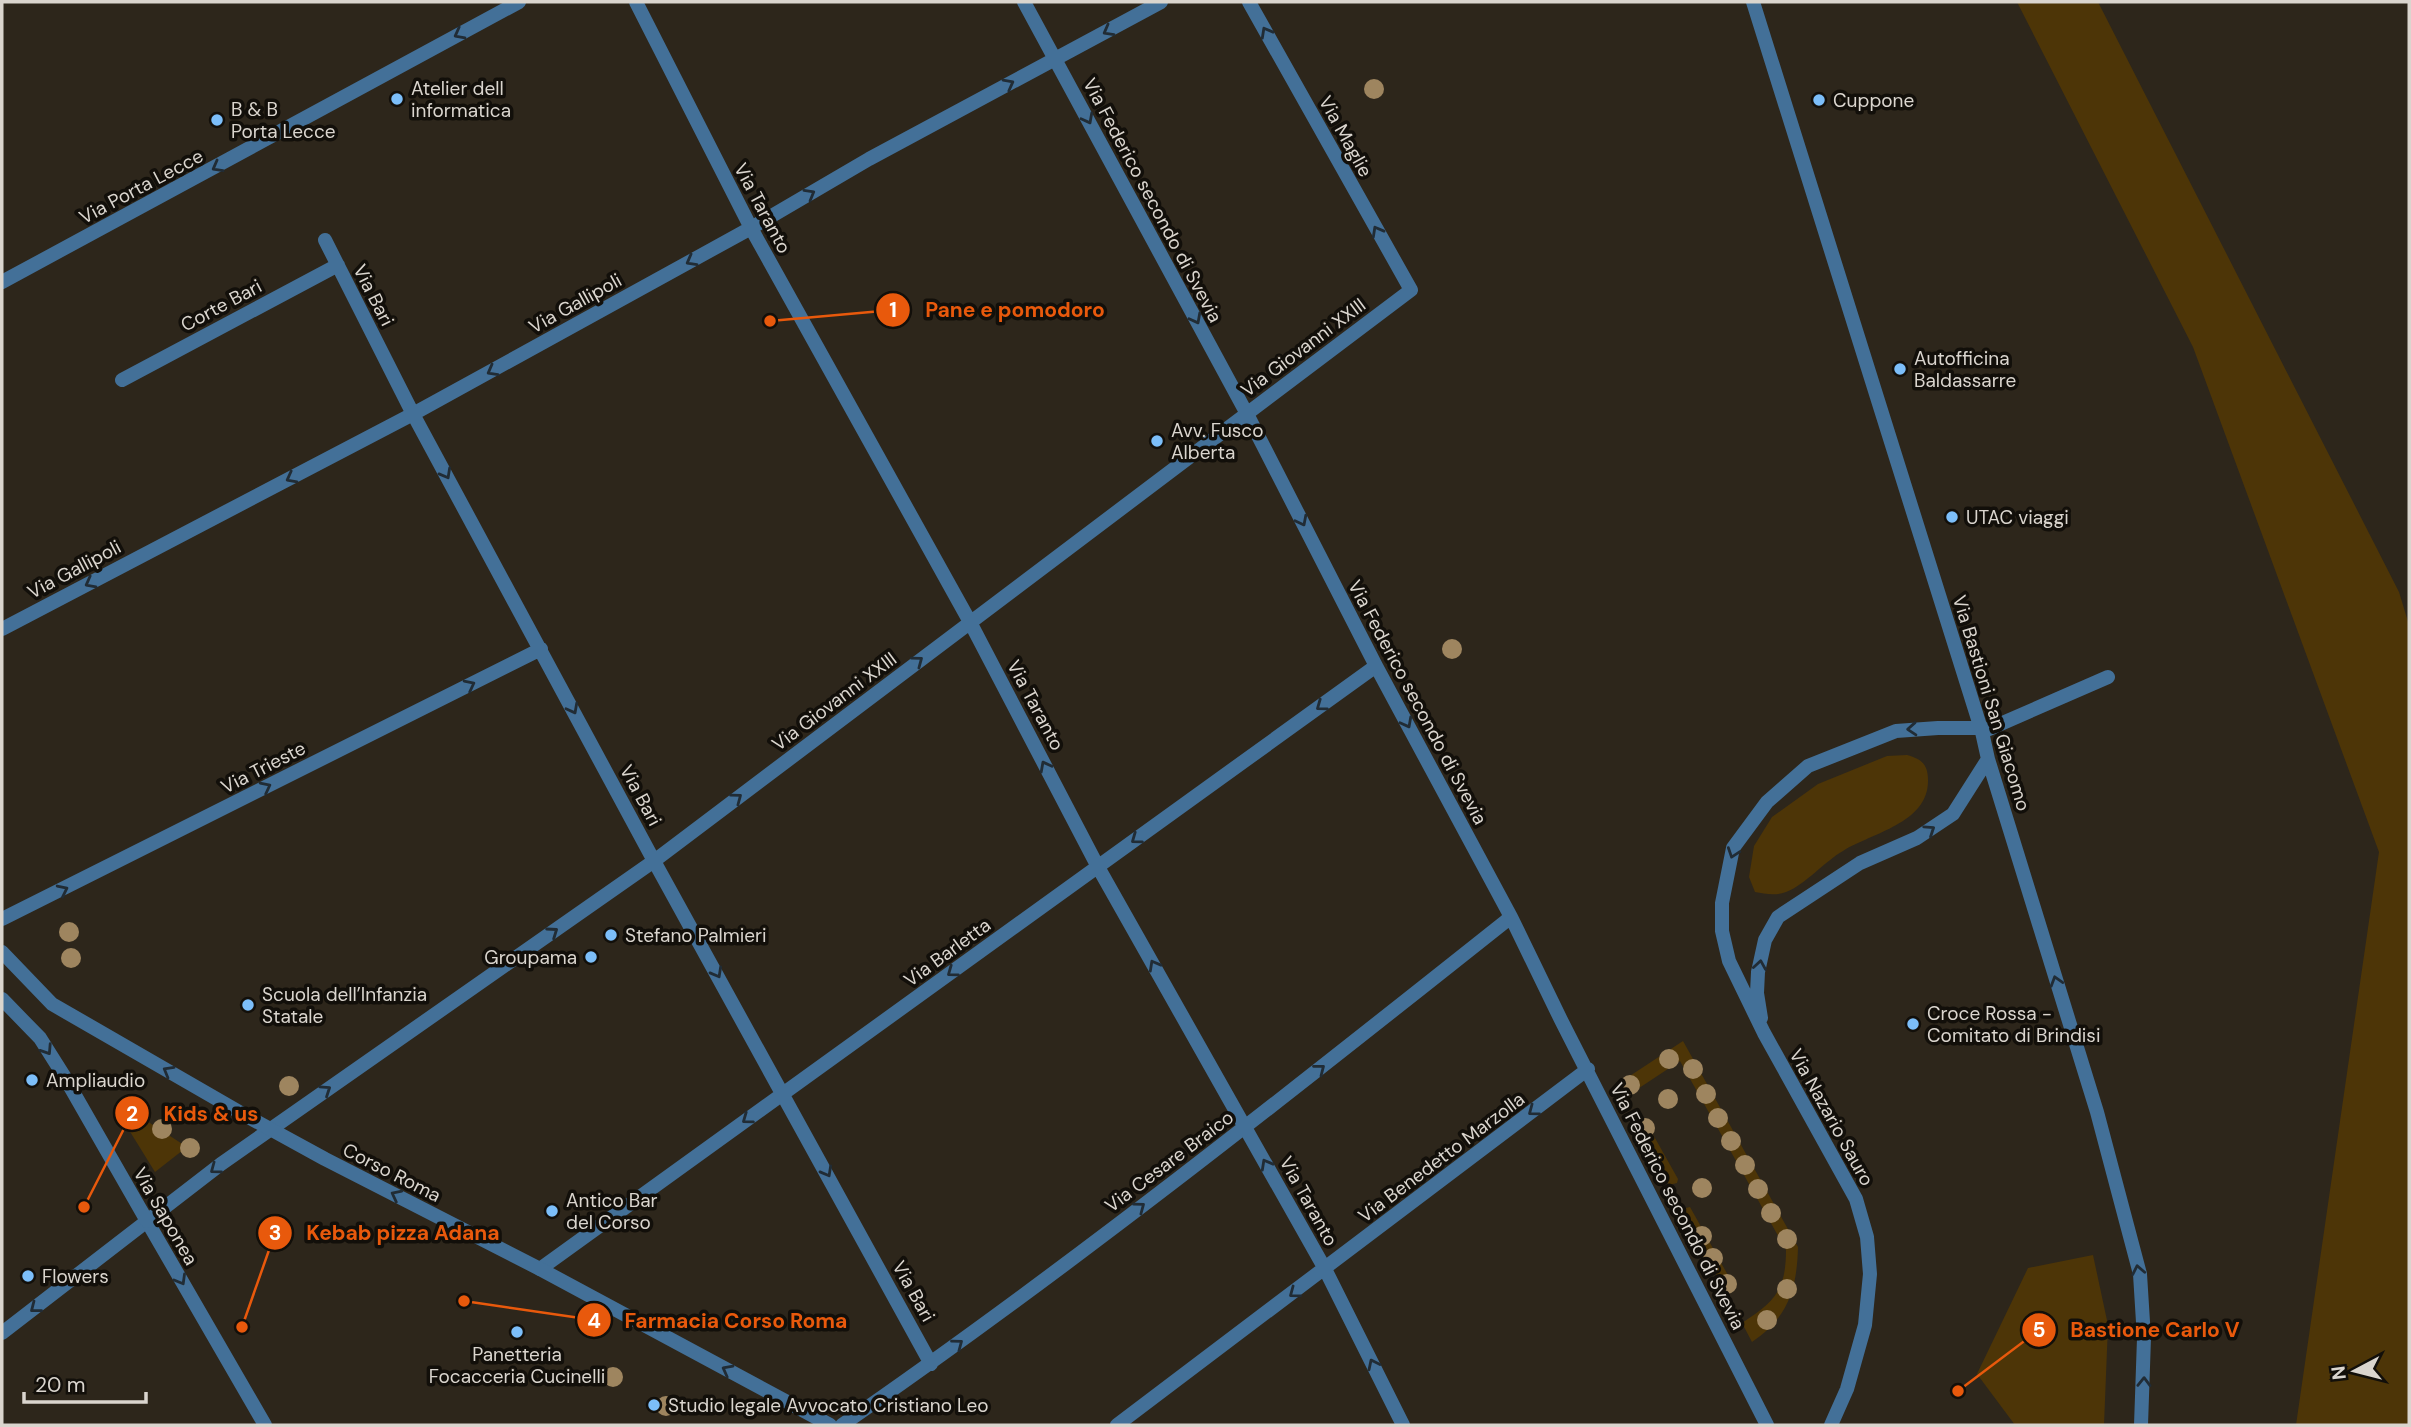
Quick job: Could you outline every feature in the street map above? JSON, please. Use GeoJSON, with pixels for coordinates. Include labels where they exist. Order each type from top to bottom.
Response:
{"type":"FeatureCollection","features":[{"type":"Feature","properties":{"kind":"street","name":"Via Porta Lecce"},"geometry":{"type":"LineString","coordinates":[[2,282],[519,2]]}},
{"type":"Feature","properties":{"kind":"street","name":"Via Taranto"},"geometry":{"type":"LineString","coordinates":[[636,2],[751,228],[970,622],[1098,867],[1325,1269],[1403,1425]]}},
{"type":"Feature","properties":{"kind":"street","name":"Via Federico secondo di Svevia"},"geometry":{"type":"LineString","coordinates":[[1024,2],[1247,414],[1376,666],[1511,917],[1767,1425]]}},
{"type":"Feature","properties":{"kind":"street","name":"Via Gallipoli"},"geometry":{"type":"LineString","coordinates":[[2,629],[413,414],[751,228],[869,159],[1161,2]]}},
{"type":"Feature","properties":{"kind":"street","name":"Via Maglie"},"geometry":{"type":"LineString","coordinates":[[1249,2],[1411,290]]}},
{"type":"Feature","properties":{"kind":"street","name":"Via Bastioni San Giacomo"},"geometry":{"type":"LineString","coordinates":[[1753,2],[1981,730],[2096,1112],[2140,1275],[2144,1338],[2141,1425]]}},
{"type":"Feature","properties":{"kind":"street","name":"Via Bari"},"geometry":{"type":"LineString","coordinates":[[325,240],[413,414],[654,861],[931,1364]]}},
{"type":"Feature","properties":{"kind":"street","name":"Corte Bari"},"geometry":{"type":"LineString","coordinates":[[122,380],[338,265]]}},
{"type":"Feature","properties":{"kind":"street","name":"Via Giovanni XXIII"},"geometry":{"type":"LineString","coordinates":[[2,1333],[270,1129],[654,861],[1411,290]]}},
{"type":"Feature","properties":{"kind":"street","name":"Via Trieste"},"geometry":{"type":"LineString","coordinates":[[2,919],[541,649]]}},
{"type":"Feature","properties":{"kind":"street","name":"Via Barletta"},"geometry":{"type":"LineString","coordinates":[[540,1269],[1376,666]]}},
{"type":"Feature","properties":{"kind":"street"},"geometry":{"type":"LineString","coordinates":[[1981,730],[2108,677]]}},
{"type":"Feature","properties":{"kind":"street","name":"Via Nazario Sauro"},"geometry":{"type":"LineString","coordinates":[[1831,1425],[1847,1389],[1865,1325],[1870,1273],[1867,1237],[1856,1199],[1764,1033],[1729,961],[1721,931],[1722,903],[1733,848],[1767,802],[1808,766],[1896,731],[1981,730]]}},
{"type":"Feature","properties":{"kind":"street","name":"Via Nazario Sauro"},"geometry":{"type":"LineString","coordinates":[[1764,1033],[1757,993],[1758,972],[1765,940],[1778,917],[1860,863],[1917,838],[1953,814],[1988,759]]}},
{"type":"Feature","properties":{"kind":"street","name":"Via Cesare Braico"},"geometry":{"type":"LineString","coordinates":[[842,1425],[931,1364],[1245,1128],[1511,917]]}},
{"type":"Feature","properties":{"kind":"street","name":"Corso Roma"},"geometry":{"type":"LineString","coordinates":[[2,952],[52,1004],[270,1129],[540,1269],[830,1425]]}},
{"type":"Feature","properties":{"kind":"street","name":"Via Saponea"},"geometry":{"type":"LineString","coordinates":[[2,999],[40,1038],[64,1076],[265,1425]]}},
{"type":"Feature","properties":{"kind":"street","name":"Via Benedetto Marzolla"},"geometry":{"type":"LineString","coordinates":[[1116,1425],[1588,1069]]}},
{"type":"Feature","properties":{"kind":"shaded area"},"geometry":{"type":"Polygon","coordinates":[[[2017,2],[2098,2],[2399,592],[2409,625],[2409,1425],[2296,1425],[2379,852],[2193,347],[2017,2]]]}},
{"type":"Feature","properties":{"kind":"shaded area"},"geometry":{"type":"Polygon","coordinates":[[[1907,755],[1923,763],[1928,780],[1926,795],[1909,817],[1843,851],[1793,889],[1778,894],[1755,892],[1749,877],[1754,846],[1772,817],[1818,784],[1887,756],[1907,755]]]}},
{"type":"Feature","properties":{"kind":"shaded area"},"geometry":{"type":"Polygon","coordinates":[[[1683,1041],[1798,1247],[1795,1276],[1788,1301],[1774,1323],[1752,1342],[1742,1323],[1770,1301],[1781,1286],[1786,1250],[1680,1061],[1624,1098],[1616,1085],[1683,1041]]]}},
{"type":"Feature","properties":{"kind":"shaded area"},"geometry":{"type":"Polygon","coordinates":[[[127,1112],[133,1112],[187,1147],[155,1172],[124,1122],[127,1112]]]}},
{"type":"Feature","properties":{"kind":"shaded area"},"geometry":{"type":"Polygon","coordinates":[[[1646,1122],[1678,1179],[1677,1183],[1669,1185],[1640,1130],[1642,1123],[1646,1122]]]}},
{"type":"Feature","properties":{"kind":"shaded area"},"geometry":{"type":"Polygon","coordinates":[[[1690,1207],[1734,1286],[1731,1291],[1725,1291],[1684,1215],[1686,1208],[1690,1207]]]}},
{"type":"Feature","properties":{"kind":"shaded area"},"geometry":{"type":"Polygon","coordinates":[[[2093,1255],[2108,1325],[2104,1425],[2015,1425],[1977,1374],[2028,1268],[2093,1255]]]}},
{"type":"Feature","properties":{"kind":"place","name":"Atelier dell informatica"},"geometry":{"type":"Point","coordinates":[397,99]}},
{"type":"Feature","properties":{"kind":"place","name":"Cuppone"},"geometry":{"type":"Point","coordinates":[1819,100]}},
{"type":"Feature","properties":{"kind":"place","name":"B & B Porta Lecce"},"geometry":{"type":"Point","coordinates":[217,120]}},
{"type":"Feature","properties":{"kind":"place","name":"Pane e pomodoro"},"geometry":{"type":"Point","coordinates":[770,321]}},
{"type":"Feature","properties":{"kind":"place","name":"Autofficina Baldassarre"},"geometry":{"type":"Point","coordinates":[1900,369]}},
{"type":"Feature","properties":{"kind":"place","name":"Avv. Fusco Alberta"},"geometry":{"type":"Point","coordinates":[1157,441]}},
{"type":"Feature","properties":{"kind":"place","name":"UTAC viaggi"},"geometry":{"type":"Point","coordinates":[1952,517]}},
{"type":"Feature","properties":{"kind":"place","name":"Stefano Palmieri"},"geometry":{"type":"Point","coordinates":[611,935]}},
{"type":"Feature","properties":{"kind":"place","name":"Groupama"},"geometry":{"type":"Point","coordinates":[591,957]}},
{"type":"Feature","properties":{"kind":"place","name":"Scuola dell’Infanzia Statale"},"geometry":{"type":"Point","coordinates":[248,1005]}},
{"type":"Feature","properties":{"kind":"place","name":"Croce Rossa - Comitato di Brindisi"},"geometry":{"type":"Point","coordinates":[1913,1024]}},
{"type":"Feature","properties":{"kind":"place","name":"Ampliaudio"},"geometry":{"type":"Point","coordinates":[32,1080]}},
{"type":"Feature","properties":{"kind":"place","name":"Kids & us"},"geometry":{"type":"Point","coordinates":[84,1207]}},
{"type":"Feature","properties":{"kind":"place","name":"Antico Bar del Corso"},"geometry":{"type":"Point","coordinates":[552,1211]}},
{"type":"Feature","properties":{"kind":"place","name":"Flowers"},"geometry":{"type":"Point","coordinates":[28,1276]}},
{"type":"Feature","properties":{"kind":"place","name":"Farmacia Corso Roma"},"geometry":{"type":"Point","coordinates":[464,1301]}},
{"type":"Feature","properties":{"kind":"place","name":"Kebab pizza Adana"},"geometry":{"type":"Point","coordinates":[242,1327]}},
{"type":"Feature","properties":{"kind":"place","name":"Panetteria Focacceria Cucinelli"},"geometry":{"type":"Point","coordinates":[517,1332]}},
{"type":"Feature","properties":{"kind":"place","name":"Bastione Carlo V"},"geometry":{"type":"Point","coordinates":[1958,1391]}},
{"type":"Feature","properties":{"kind":"place","name":"Studio legale Avvocato Cristiano Leo"},"geometry":{"type":"Point","coordinates":[654,1405]}}]}
